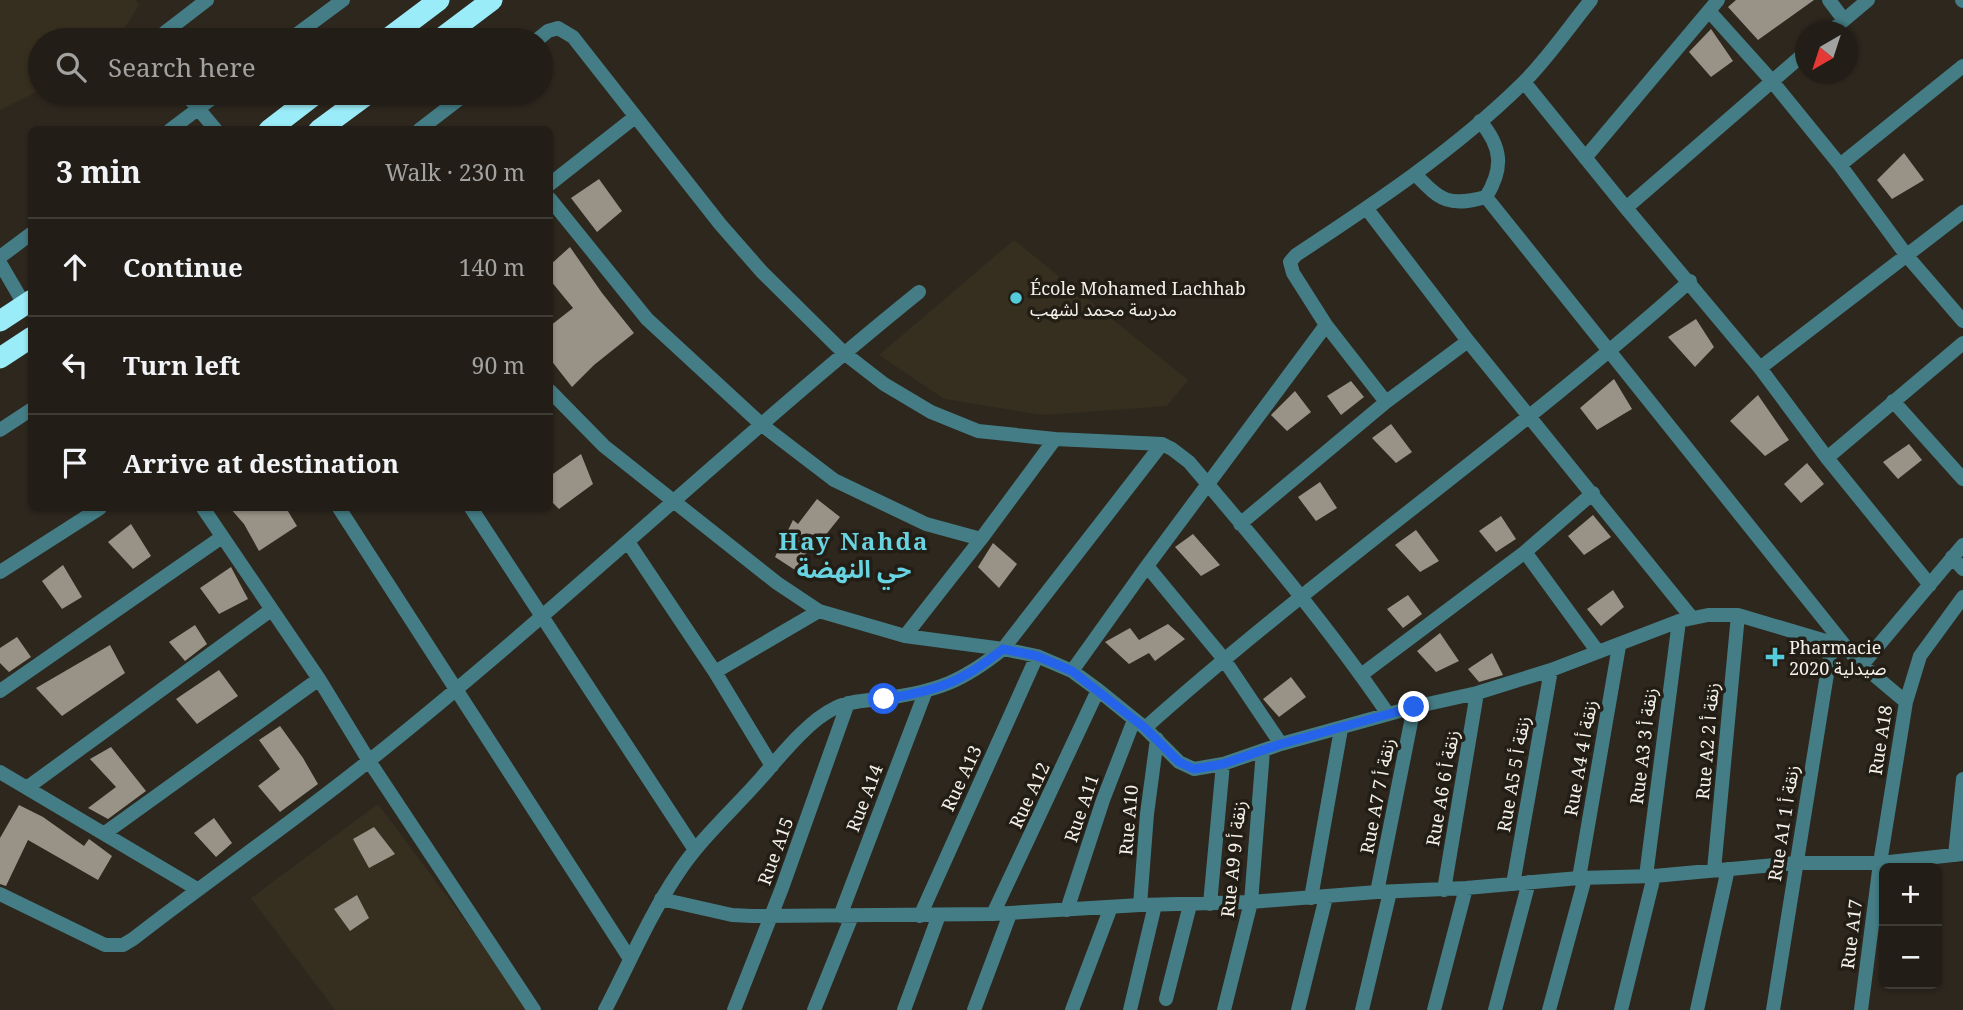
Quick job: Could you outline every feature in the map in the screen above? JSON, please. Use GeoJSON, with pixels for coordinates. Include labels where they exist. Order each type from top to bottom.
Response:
{"type":"FeatureCollection","features":[{"type":"Feature","properties":{"kind":"highway"},"geometry":{"type":"LineString","coordinates":[[402,28],[439,0]]}},
{"type":"Feature","properties":{"kind":"highway"},"geometry":{"type":"LineString","coordinates":[[455,28],[492,0]]}},
{"type":"Feature","properties":{"kind":"highway"},"geometry":{"type":"LineString","coordinates":[[274,126],[301,105]]}},
{"type":"Feature","properties":{"kind":"highway"},"geometry":{"type":"LineString","coordinates":[[324,126],[353,105]]}},
{"type":"Feature","properties":{"kind":"highway"},"geometry":{"type":"LineString","coordinates":[[0,321],[28,302]]}},
{"type":"Feature","properties":{"kind":"highway"},"geometry":{"type":"LineString","coordinates":[[0,358],[28,340]]}},
{"type":"Feature","properties":{"kind":"street"},"geometry":{"type":"LineString","coordinates":[[171,28],[207,0]]}},
{"type":"Feature","properties":{"kind":"street"},"geometry":{"type":"LineString","coordinates":[[305,28],[343,0]]}},
{"type":"Feature","properties":{"kind":"street"},"geometry":{"type":"LineString","coordinates":[[1386,402],[1325,325],[1293,273],[1290,262],[1296,255],[1416,175],[1480,121],[1524,82],[1591,0]]}},
{"type":"Feature","properties":{"kind":"street"},"geometry":{"type":"LineString","coordinates":[[1829,0],[1844,20],[1868,0]]}},
{"type":"Feature","properties":{"kind":"street"},"geometry":{"type":"LineString","coordinates":[[1586,158],[1713,5],[1840,165],[1908,256],[1963,321]]}},
{"type":"Feature","properties":{"kind":"street"},"geometry":{"type":"LineString","coordinates":[[553,30],[567,32],[762,272],[844,353],[884,384],[931,412],[978,431],[1055,439],[1162,444],[1189,462],[1361,675],[1388,715]]}},
{"type":"Feature","properties":{"kind":"street"},"geometry":{"type":"LineString","coordinates":[[1626,208],[1795,60]]}},
{"type":"Feature","properties":{"kind":"street"},"geometry":{"type":"LineString","coordinates":[[1840,165],[1963,66]]}},
{"type":"Feature","properties":{"kind":"street"},"geometry":{"type":"LineString","coordinates":[[1524,82],[1626,208],[1690,281],[1760,368],[1827,458],[1930,585]]}},
{"type":"Feature","properties":{"kind":"street"},"geometry":{"type":"LineString","coordinates":[[195,105],[213,126]]}},
{"type":"Feature","properties":{"kind":"street"},"geometry":{"type":"LineString","coordinates":[[175,126],[203,105]]}},
{"type":"Feature","properties":{"kind":"street"},"geometry":{"type":"LineString","coordinates":[[424,126],[451,105]]}},
{"type":"Feature","properties":{"kind":"street"},"geometry":{"type":"LineString","coordinates":[[553,182],[635,117]]}},
{"type":"Feature","properties":{"kind":"street"},"geometry":{"type":"LineString","coordinates":[[1416,175],[1438,197],[1453,202],[1466,203],[1486,197],[1494,185],[1498,151],[1480,121]]}},
{"type":"Feature","properties":{"kind":"street"},"geometry":{"type":"LineString","coordinates":[[1486,197],[1611,352],[1839,645],[1906,702]]}},
{"type":"Feature","properties":{"kind":"street"},"geometry":{"type":"LineString","coordinates":[[553,203],[647,319],[762,425],[834,480],[926,524],[981,539]]}},
{"type":"Feature","properties":{"kind":"street"},"geometry":{"type":"LineString","coordinates":[[1367,209],[1468,341],[1593,493],[1685,619]]}},
{"type":"Feature","properties":{"kind":"street"},"geometry":{"type":"LineString","coordinates":[[1760,368],[1963,212]]}},
{"type":"Feature","properties":{"kind":"street"},"geometry":{"type":"LineString","coordinates":[[0,257],[28,236]]}},
{"type":"Feature","properties":{"kind":"street"},"geometry":{"type":"LineString","coordinates":[[0,263],[28,302]]}},
{"type":"Feature","properties":{"kind":"street"},"geometry":{"type":"LineString","coordinates":[[1140,724],[1611,352],[1690,281]]}},
{"type":"Feature","properties":{"kind":"street"},"geometry":{"type":"LineString","coordinates":[[0,894],[105,944],[116,946],[133,939],[369,761],[628,542],[844,353],[919,292]]}},
{"type":"Feature","properties":{"kind":"street"},"geometry":{"type":"LineString","coordinates":[[1072,671],[1325,325]]}},
{"type":"Feature","properties":{"kind":"street"},"geometry":{"type":"LineString","coordinates":[[1240,524],[1386,402],[1468,341]]}},
{"type":"Feature","properties":{"kind":"street"},"geometry":{"type":"LineString","coordinates":[[1827,458],[1963,343]]}},
{"type":"Feature","properties":{"kind":"street"},"geometry":{"type":"LineString","coordinates":[[553,394],[604,446],[777,583],[819,611],[905,636],[1037,656],[1072,671],[1140,724],[1187,767],[1194,769],[1223,764],[1281,744],[1414,707],[1478,693],[1619,646],[1685,619],[1738,615],[1839,645]]}},
{"type":"Feature","properties":{"kind":"street"},"geometry":{"type":"LineString","coordinates":[[1894,401],[1963,479]]}},
{"type":"Feature","properties":{"kind":"street"},"geometry":{"type":"LineString","coordinates":[[0,430],[28,412]]}},
{"type":"Feature","properties":{"kind":"street"},"geometry":{"type":"LineString","coordinates":[[905,636],[1055,439]]}},
{"type":"Feature","properties":{"kind":"street"},"geometry":{"type":"LineString","coordinates":[[605,1010],[661,899],[695,850],[772,765],[826,713],[848,703],[925,692],[964,677],[1003,649],[1162,444]]}},
{"type":"Feature","properties":{"kind":"street"},"geometry":{"type":"LineString","coordinates":[[1361,675],[1525,552],[1593,493]]}},
{"type":"Feature","properties":{"kind":"street"},"geometry":{"type":"LineString","coordinates":[[0,572],[95,511]]}},
{"type":"Feature","properties":{"kind":"street"},"geometry":{"type":"LineString","coordinates":[[205,511],[319,679],[369,761],[534,1010]]}},
{"type":"Feature","properties":{"kind":"street"},"geometry":{"type":"LineString","coordinates":[[341,511],[630,958]]}},
{"type":"Feature","properties":{"kind":"street"},"geometry":{"type":"LineString","coordinates":[[473,511],[695,850]]}},
{"type":"Feature","properties":{"kind":"street"},"geometry":{"type":"LineString","coordinates":[[0,691],[222,537]]}},
{"type":"Feature","properties":{"kind":"street"},"geometry":{"type":"LineString","coordinates":[[628,542],[715,672],[772,765]]}},
{"type":"Feature","properties":{"kind":"street"},"geometry":{"type":"LineString","coordinates":[[1862,665],[1963,545]]}},
{"type":"Feature","properties":{"kind":"street"},"geometry":{"type":"LineString","coordinates":[[1525,552],[1598,652]]}},
{"type":"Feature","properties":{"kind":"street"},"geometry":{"type":"LineString","coordinates":[[1952,557],[1963,569]]}},
{"type":"Feature","properties":{"kind":"street"},"geometry":{"type":"LineString","coordinates":[[1147,566],[1223,659],[1281,744]]}},
{"type":"Feature","properties":{"kind":"street","name":"Rue A18"},"geometry":{"type":"LineString","coordinates":[[1880,863],[1906,702],[1920,656],[1963,597]]}},
{"type":"Feature","properties":{"kind":"street"},"geometry":{"type":"LineString","coordinates":[[28,787],[271,610]]}},
{"type":"Feature","properties":{"kind":"street"},"geometry":{"type":"LineString","coordinates":[[715,672],[819,611]]}},
{"type":"Feature","properties":{"kind":"street","name":"Rue A2 زنقة أ 2"},"geometry":{"type":"LineString","coordinates":[[1697,1010],[1721,870],[1738,615]]}},
{"type":"Feature","properties":{"kind":"street","name":"Rue A3 زنقة أ 3"},"geometry":{"type":"LineString","coordinates":[[1621,1010],[1650,876],[1685,619]]}},
{"type":"Feature","properties":{"kind":"street","name":"Rue A1 زنقة أ 1"},"geometry":{"type":"LineString","coordinates":[[1773,1010],[1796,863],[1839,645]]}},
{"type":"Feature","properties":{"kind":"street","name":"Rue A4 زنقة أ 4"},"geometry":{"type":"LineString","coordinates":[[1549,1010],[1582,878],[1619,646]]}},
{"type":"Feature","properties":{"kind":"street","name":"Rue A13"},"geometry":{"type":"LineString","coordinates":[[920,916],[1037,656]]}},
{"type":"Feature","properties":{"kind":"street","name":"Rue A5 زنقة أ 5"},"geometry":{"type":"LineString","coordinates":[[1513,884],[1551,670]]}},
{"type":"Feature","properties":{"kind":"street"},"geometry":{"type":"LineString","coordinates":[[105,833],[319,679]]}},
{"type":"Feature","properties":{"kind":"street","name":"Rue A12"},"geometry":{"type":"LineString","coordinates":[[993,914],[1098,690]]}},
{"type":"Feature","properties":{"kind":"street","name":"Rue A14"},"geometry":{"type":"LineString","coordinates":[[814,1010],[925,692]]}},
{"type":"Feature","properties":{"kind":"street","name":"Rue A6 زنقة أ 6"},"geometry":{"type":"LineString","coordinates":[[1444,890],[1478,693]]}},
{"type":"Feature","properties":{"kind":"street","name":"Rue A15"},"geometry":{"type":"LineString","coordinates":[[734,1010],[771,917],[848,703]]}},
{"type":"Feature","properties":{"kind":"street","name":"Rue A7 زنقة أ 7"},"geometry":{"type":"LineString","coordinates":[[1362,1010],[1414,707]]}},
{"type":"Feature","properties":{"kind":"street","name":"Rue A11"},"geometry":{"type":"LineString","coordinates":[[1067,910],[1103,800],[1140,724]]}},
{"type":"Feature","properties":{"kind":"street"},"geometry":{"type":"LineString","coordinates":[[1298,1010],[1319,898],[1341,729]]}},
{"type":"Feature","properties":{"kind":"street","name":"Rue A10"},"geometry":{"type":"LineString","coordinates":[[1130,1010],[1148,905],[1147,814],[1157,739]]}},
{"type":"Feature","properties":{"kind":"street","name":"Rue A9 زنقة أ 9"},"geometry":{"type":"LineString","coordinates":[[1224,1010],[1251,902],[1263,751]]}},
{"type":"Feature","properties":{"kind":"street"},"geometry":{"type":"LineString","coordinates":[[1210,904],[1223,764]]}},
{"type":"Feature","properties":{"kind":"street"},"geometry":{"type":"LineString","coordinates":[[0,772],[197,889]]}},
{"type":"Feature","properties":{"kind":"street"},"geometry":{"type":"LineString","coordinates":[[1880,863],[1959,854],[1963,779]]}},
{"type":"Feature","properties":{"kind":"street"},"geometry":{"type":"LineString","coordinates":[[661,899],[732,915],[771,917],[1010,914],[1111,906],[1190,905],[1444,890],[1796,863],[1879,863]]}},
{"type":"Feature","properties":{"kind":"street","name":"Rue A17"},"geometry":{"type":"LineString","coordinates":[[1861,1010],[1879,871]]}},
{"type":"Feature","properties":{"kind":"street"},"geometry":{"type":"LineString","coordinates":[[1494,1010],[1529,883]]}},
{"type":"Feature","properties":{"kind":"street"},"geometry":{"type":"LineString","coordinates":[[1434,1010],[1466,888]]}},
{"type":"Feature","properties":{"kind":"street"},"geometry":{"type":"LineString","coordinates":[[1166,999],[1190,905]]}},
{"type":"Feature","properties":{"kind":"street"},"geometry":{"type":"LineString","coordinates":[[1072,1010],[1111,906]]}},
{"type":"Feature","properties":{"kind":"street"},"geometry":{"type":"LineString","coordinates":[[974,1010],[1010,914]]}},
{"type":"Feature","properties":{"kind":"street"},"geometry":{"type":"LineString","coordinates":[[904,1010],[939,915]]}},
{"type":"Feature","properties":{"kind":"shaded area"},"geometry":{"type":"Polygon","coordinates":[[[0,0],[136,0],[139,5],[125,28],[28,28],[28,96],[0,110],[0,0]]]}},
{"type":"Feature","properties":{"kind":"shaded area","name":"École Mohamed Lachhab مدرسة محمد لشهب"},"geometry":{"type":"Polygon","coordinates":[[[1014,240],[1188,380],[1167,406],[1043,415],[944,399],[879,355],[1014,240]]]}},
{"type":"Feature","properties":{"kind":"shaded area"},"geometry":{"type":"Polygon","coordinates":[[[378,804],[532,1010],[335,1010],[251,898],[378,804]]]}},
{"type":"Feature","properties":{"kind":"building"},"geometry":{"type":"Polygon","coordinates":[[[1736,0],[1814,0],[1758,40],[1728,7],[1736,0]]]}},
{"type":"Feature","properties":{"kind":"building"},"geometry":{"type":"Polygon","coordinates":[[[1711,29],[1733,61],[1711,77],[1689,52],[1711,29]]]}},
{"type":"Feature","properties":{"kind":"building"},"geometry":{"type":"Polygon","coordinates":[[[1904,153],[1924,180],[1892,199],[1877,180],[1904,153]]]}},
{"type":"Feature","properties":{"kind":"building"},"geometry":{"type":"Polygon","coordinates":[[[599,179],[622,211],[597,232],[571,198],[599,179]]]}},
{"type":"Feature","properties":{"kind":"building"},"geometry":{"type":"Polygon","coordinates":[[[570,247],[634,333],[594,365],[572,387],[553,363],[553,324],[573,308],[553,284],[553,262],[570,247]]]}},
{"type":"Feature","properties":{"kind":"building"},"geometry":{"type":"Polygon","coordinates":[[[1696,319],[1714,347],[1695,367],[1668,337],[1696,319]]]}},
{"type":"Feature","properties":{"kind":"building"},"geometry":{"type":"Polygon","coordinates":[[[1614,379],[1632,409],[1597,430],[1580,408],[1614,379]]]}},
{"type":"Feature","properties":{"kind":"building"},"geometry":{"type":"Polygon","coordinates":[[[1351,381],[1364,397],[1341,415],[1327,396],[1351,381]]]}},
{"type":"Feature","properties":{"kind":"building"},"geometry":{"type":"Polygon","coordinates":[[[1295,391],[1311,412],[1287,431],[1271,415],[1295,391]]]}},
{"type":"Feature","properties":{"kind":"building"},"geometry":{"type":"Polygon","coordinates":[[[1758,395],[1789,440],[1765,456],[1730,421],[1758,395]]]}},
{"type":"Feature","properties":{"kind":"building"},"geometry":{"type":"Polygon","coordinates":[[[1391,424],[1412,452],[1396,463],[1372,438],[1391,424]]]}},
{"type":"Feature","properties":{"kind":"building"},"geometry":{"type":"Polygon","coordinates":[[[1909,444],[1922,460],[1898,479],[1883,462],[1909,444]]]}},
{"type":"Feature","properties":{"kind":"building"},"geometry":{"type":"Polygon","coordinates":[[[581,454],[593,484],[559,509],[553,503],[553,474],[581,454]]]}},
{"type":"Feature","properties":{"kind":"building"},"geometry":{"type":"Polygon","coordinates":[[[1807,463],[1824,484],[1801,503],[1784,484],[1807,463]]]}},
{"type":"Feature","properties":{"kind":"building"},"geometry":{"type":"Polygon","coordinates":[[[1320,482],[1337,508],[1316,521],[1298,497],[1320,482]]]}},
{"type":"Feature","properties":{"kind":"building"},"geometry":{"type":"Polygon","coordinates":[[[817,499],[840,517],[824,537],[820,533],[795,570],[775,557],[793,520],[798,524],[817,499]]]}},
{"type":"Feature","properties":{"kind":"building"},"geometry":{"type":"Polygon","coordinates":[[[233,511],[288,511],[297,526],[259,551],[244,524],[233,511]]]}},
{"type":"Feature","properties":{"kind":"building"},"geometry":{"type":"Polygon","coordinates":[[[1593,515],[1611,537],[1584,555],[1568,536],[1593,515]]]}},
{"type":"Feature","properties":{"kind":"building"},"geometry":{"type":"Polygon","coordinates":[[[1501,516],[1516,539],[1496,552],[1479,531],[1501,516]]]}},
{"type":"Feature","properties":{"kind":"building"},"geometry":{"type":"Polygon","coordinates":[[[131,524],[151,556],[133,569],[108,542],[131,524]]]}},
{"type":"Feature","properties":{"kind":"building"},"geometry":{"type":"Polygon","coordinates":[[[1416,530],[1439,561],[1420,572],[1395,545],[1416,530]]]}},
{"type":"Feature","properties":{"kind":"building"},"geometry":{"type":"Polygon","coordinates":[[[1193,534],[1220,565],[1201,576],[1175,547],[1193,534]]]}},
{"type":"Feature","properties":{"kind":"building"},"geometry":{"type":"Polygon","coordinates":[[[993,543],[1017,564],[999,588],[978,567],[993,543]]]}},
{"type":"Feature","properties":{"kind":"building"},"geometry":{"type":"Polygon","coordinates":[[[63,565],[82,597],[62,609],[42,581],[63,565]]]}},
{"type":"Feature","properties":{"kind":"building"},"geometry":{"type":"Polygon","coordinates":[[[231,567],[248,599],[219,614],[200,588],[231,567]]]}},
{"type":"Feature","properties":{"kind":"building"},"geometry":{"type":"Polygon","coordinates":[[[1613,590],[1624,607],[1601,626],[1587,609],[1613,590]]]}},
{"type":"Feature","properties":{"kind":"building"},"geometry":{"type":"Polygon","coordinates":[[[1408,595],[1422,614],[1403,628],[1387,609],[1408,595]]]}},
{"type":"Feature","properties":{"kind":"building"},"geometry":{"type":"Polygon","coordinates":[[[1168,624],[1185,639],[1155,661],[1149,653],[1129,664],[1105,642],[1130,628],[1139,640],[1168,624]]]}},
{"type":"Feature","properties":{"kind":"building"},"geometry":{"type":"Polygon","coordinates":[[[195,625],[207,644],[185,661],[169,642],[195,625]]]}},
{"type":"Feature","properties":{"kind":"building"},"geometry":{"type":"Polygon","coordinates":[[[1440,633],[1459,661],[1436,672],[1417,651],[1440,633]]]}},
{"type":"Feature","properties":{"kind":"building"},"geometry":{"type":"Polygon","coordinates":[[[17,637],[31,657],[9,672],[0,663],[0,648],[17,637]]]}},
{"type":"Feature","properties":{"kind":"building"},"geometry":{"type":"Polygon","coordinates":[[[110,645],[125,673],[62,716],[36,688],[110,645]]]}},
{"type":"Feature","properties":{"kind":"building"},"geometry":{"type":"Polygon","coordinates":[[[1492,653],[1503,675],[1479,682],[1468,669],[1492,653]]]}},
{"type":"Feature","properties":{"kind":"building"},"geometry":{"type":"Polygon","coordinates":[[[219,670],[238,696],[197,724],[176,699],[219,670]]]}},
{"type":"Feature","properties":{"kind":"building"},"geometry":{"type":"Polygon","coordinates":[[[1291,677],[1306,697],[1279,717],[1263,699],[1291,677]]]}},
{"type":"Feature","properties":{"kind":"building"},"geometry":{"type":"Polygon","coordinates":[[[280,726],[318,784],[280,812],[258,786],[280,769],[259,740],[280,726]]]}},
{"type":"Feature","properties":{"kind":"building"},"geometry":{"type":"Polygon","coordinates":[[[111,747],[146,791],[108,819],[88,808],[116,787],[90,759],[111,747]]]}},
{"type":"Feature","properties":{"kind":"building"},"geometry":{"type":"Polygon","coordinates":[[[19,805],[43,817],[84,846],[89,839],[112,856],[98,880],[28,840],[6,886],[0,884],[0,838],[19,805]]]}},
{"type":"Feature","properties":{"kind":"building"},"geometry":{"type":"Polygon","coordinates":[[[214,818],[232,843],[216,857],[194,833],[214,818]]]}},
{"type":"Feature","properties":{"kind":"building"},"geometry":{"type":"Polygon","coordinates":[[[374,827],[395,854],[369,868],[353,839],[374,827]]]}},
{"type":"Feature","properties":{"kind":"building"},"geometry":{"type":"Polygon","coordinates":[[[357,895],[369,918],[350,931],[334,909],[357,895]]]}},
{"type":"Feature","properties":{"kind":"place","name":"École Mohamed Lachhab مدرسة محمد لشهب"},"geometry":{"type":"Point","coordinates":[1016,298]}},
{"type":"Feature","properties":{"kind":"place","name":"Pharmacie 2020 صيدلية"},"geometry":{"type":"Point","coordinates":[1775,657]}},
{"type":"Feature","properties":{"kind":"district","name":"Hay Nahda حي النهضة"},"geometry":{"type":"Point","coordinates":[854,554]}},
{"type":"Feature","properties":{"kind":"route"},"geometry":{"type":"LineString","coordinates":[[884,699],[946,686],[981,666],[1003,649],[1037,656],[1072,671],[1145,728],[1179,762],[1194,769],[1223,764],[1281,744],[1414,707]]}}]}
